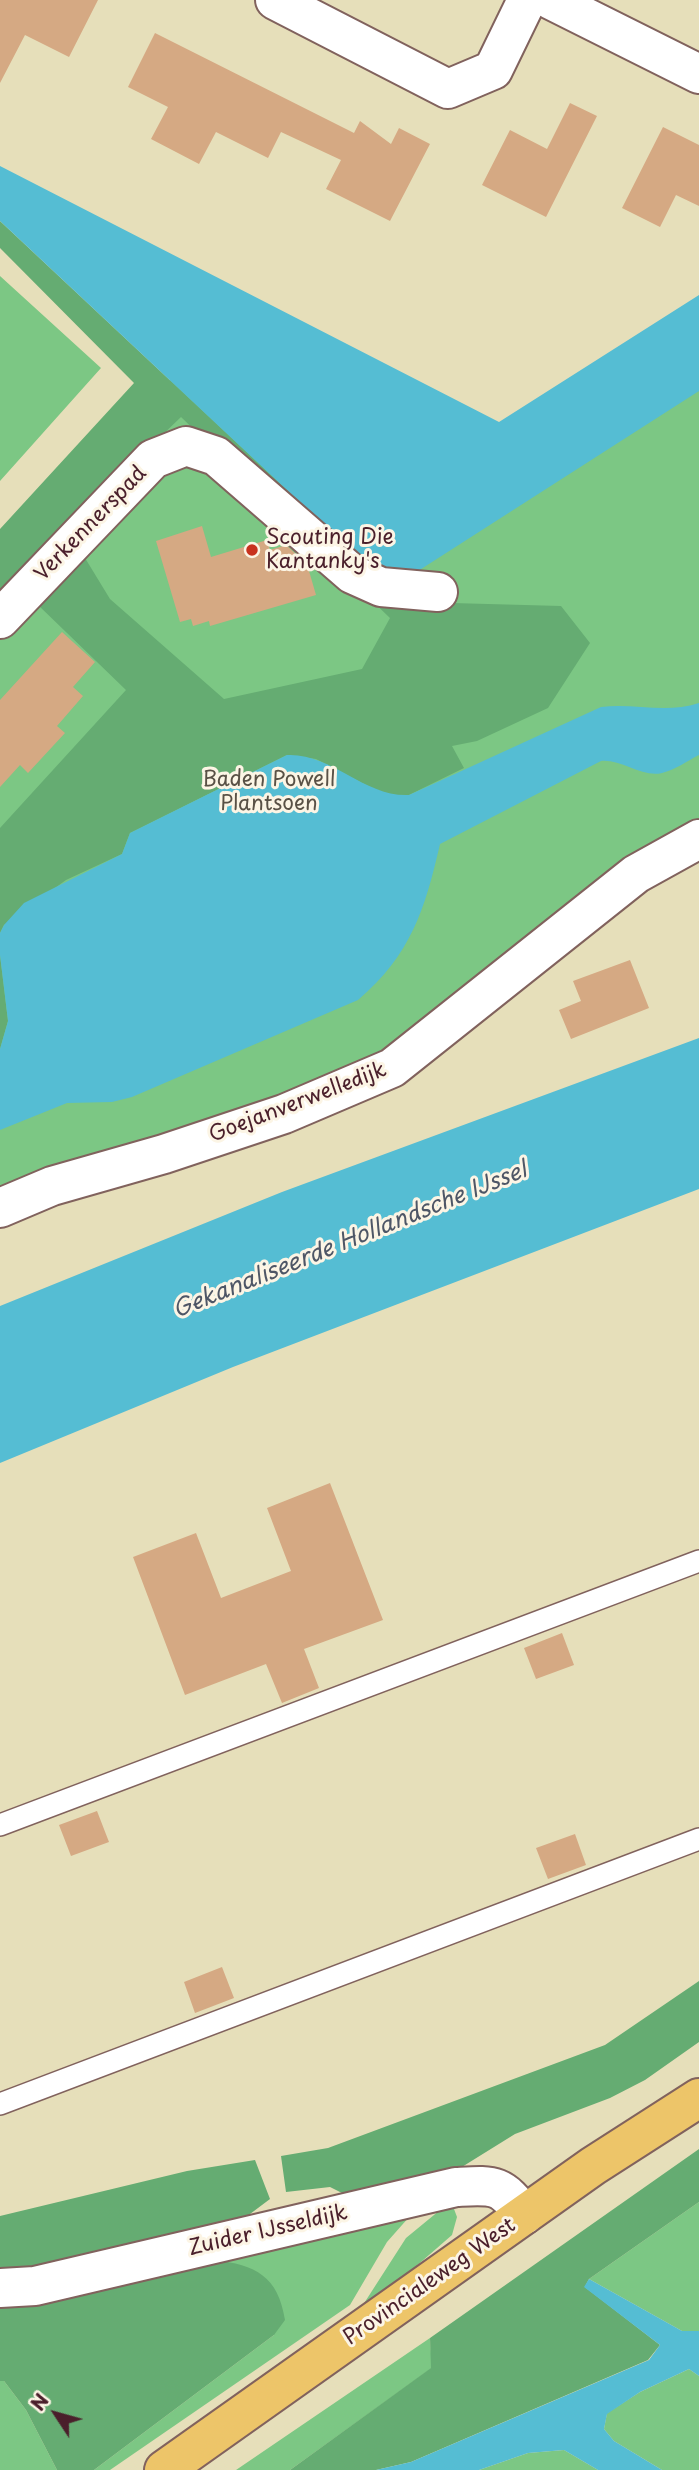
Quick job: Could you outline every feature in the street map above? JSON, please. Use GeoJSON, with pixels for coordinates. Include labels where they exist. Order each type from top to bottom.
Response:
{"type":"FeatureCollection","features":[{"type":"Feature","properties":{"kind":"main road","name":"Provincialeweg West"},"geometry":{"type":"LineString","coordinates":[[164,2470],[593,2166],[699,2098]]}},
{"type":"Feature","properties":{"kind":"street"},"geometry":{"type":"LineString","coordinates":[[275,0],[448,89],[493,70],[527,0]]}},
{"type":"Feature","properties":{"kind":"street"},"geometry":{"type":"LineString","coordinates":[[551,0],[699,74]]}},
{"type":"Feature","properties":{"kind":"street","name":"Verkennerspad"},"geometry":{"type":"LineString","coordinates":[[0,619],[153,458],[186,446],[216,456],[352,574],[381,587],[438,592]]}},
{"type":"Feature","properties":{"kind":"street","name":"Goejanverwelledijk"},"geometry":{"type":"LineString","coordinates":[[0,1208],[52,1186],[164,1154],[284,1114],[391,1068],[636,874],[699,839]]}},
{"type":"Feature","properties":{"kind":"street","name":"Zuider IJsseldijk"},"geometry":{"type":"LineString","coordinates":[[0,2288],[35,2286],[456,2187],[483,2186],[507,2192],[524,2215]]}},
{"type":"Feature","properties":{"kind":"lane"},"geometry":{"type":"LineString","coordinates":[[0,1825],[699,1561]]}},
{"type":"Feature","properties":{"kind":"lane"},"geometry":{"type":"LineString","coordinates":[[0,2104],[699,1839]]}},
{"type":"Feature","properties":{"kind":"green space"},"geometry":{"type":"Polygon","coordinates":[[[0,221],[332,532],[415,602],[561,606],[590,643],[548,708],[477,741],[452,746],[464,768],[409,795],[383,794],[316,759],[287,755],[130,833],[122,854],[66,880],[4,925],[0,933],[0,828],[126,690],[37,604],[85,558],[110,599],[224,699],[362,669],[390,618],[181,417],[0,591],[0,529],[134,383],[0,248],[0,221]]]}},
{"type":"Feature","properties":{"kind":"green space"},"geometry":{"type":"Polygon","coordinates":[[[0,276],[101,368],[0,481],[0,276]]]}},
{"type":"Feature","properties":{"kind":"green space","name":"Baden Powell Plantsoen"},"geometry":{"type":"Polygon","coordinates":[[[699,346],[699,825],[394,1044],[354,1069],[0,1202],[0,561],[187,362],[408,562],[699,346]]]}},
{"type":"Feature","properties":{"kind":"green space"},"geometry":{"type":"Polygon","coordinates":[[[0,955],[8,1021],[0,1049],[0,955]]]}},
{"type":"Feature","properties":{"kind":"green space"},"geometry":{"type":"Polygon","coordinates":[[[699,1981],[699,2042],[645,2080],[610,2098],[515,2134],[457,2170],[346,2195],[330,2187],[286,2192],[281,2156],[328,2148],[605,2045],[699,1981]]]}},
{"type":"Feature","properties":{"kind":"green space"},"geometry":{"type":"Polygon","coordinates":[[[699,2149],[699,2202],[589,2279],[585,2287],[660,2345],[648,2360],[411,2462],[376,2470],[290,2470],[431,2368],[430,2338],[699,2149]]]}},
{"type":"Feature","properties":{"kind":"green space"},"geometry":{"type":"Polygon","coordinates":[[[255,2160],[270,2199],[218,2238],[0,2277],[0,2216],[187,2171],[255,2160]]]}},
{"type":"Feature","properties":{"kind":"green space"},"geometry":{"type":"Polygon","coordinates":[[[451,2201],[457,2217],[452,2235],[368,2308],[361,2308],[406,2238],[451,2201]]]}},
{"type":"Feature","properties":{"kind":"green space"},"geometry":{"type":"Polygon","coordinates":[[[699,2202],[699,2331],[682,2331],[589,2279],[699,2202]]]}},
{"type":"Feature","properties":{"kind":"green space"},"geometry":{"type":"Polygon","coordinates":[[[410,2216],[387,2242],[350,2305],[110,2470],[94,2470],[274,2335],[214,2260],[410,2216]]]}},
{"type":"Feature","properties":{"kind":"green space"},"geometry":{"type":"Polygon","coordinates":[[[214,2260],[242,2265],[263,2275],[271,2283],[282,2305],[285,2320],[274,2335],[94,2470],[57,2470],[26,2410],[4,2381],[0,2381],[0,2298],[214,2260]]]}},
{"type":"Feature","properties":{"kind":"green space"},"geometry":{"type":"Polygon","coordinates":[[[430,2338],[432,2368],[290,2470],[236,2470],[430,2338]]]}},
{"type":"Feature","properties":{"kind":"green space"},"geometry":{"type":"Polygon","coordinates":[[[689,2369],[699,2376],[699,2470],[662,2470],[614,2441],[604,2429],[607,2413],[640,2392],[689,2369]]]}},
{"type":"Feature","properties":{"kind":"green space"},"geometry":{"type":"Polygon","coordinates":[[[0,2381],[4,2381],[26,2410],[57,2470],[0,2470],[0,2381]]]}},
{"type":"Feature","properties":{"kind":"green space"},"geometry":{"type":"Polygon","coordinates":[[[564,2450],[598,2470],[479,2470],[528,2453],[564,2450]]]}},
{"type":"Feature","properties":{"kind":"water"},"geometry":{"type":"Polygon","coordinates":[[[0,166],[499,422],[699,295],[699,391],[418,571],[384,581],[0,221],[0,166]]]}},
{"type":"Feature","properties":{"kind":"water"},"geometry":{"type":"Polygon","coordinates":[[[699,703],[699,755],[681,765],[655,774],[601,761],[440,844],[413,930],[391,966],[358,1000],[132,1097],[112,1102],[67,1103],[0,1130],[0,1049],[8,1021],[0,933],[24,903],[122,854],[130,833],[287,755],[319,761],[377,789],[409,795],[601,707],[675,708],[699,703]]]}},
{"type":"Feature","properties":{"kind":"water","name":"Gekanaliseerde Hollandsche IJssel"},"geometry":{"type":"Polygon","coordinates":[[[699,1038],[699,1189],[233,1367],[0,1463],[0,1306],[282,1192],[699,1038]]]}},
{"type":"Feature","properties":{"kind":"water"},"geometry":{"type":"Polygon","coordinates":[[[589,2279],[682,2331],[699,2331],[699,2376],[689,2369],[640,2392],[607,2414],[604,2429],[614,2441],[662,2470],[598,2470],[564,2450],[528,2453],[479,2470],[376,2470],[411,2462],[649,2360],[660,2345],[584,2287],[589,2279]]]}},
{"type":"Feature","properties":{"kind":"building"},"geometry":{"type":"Polygon","coordinates":[[[0,0],[98,0],[69,57],[25,35],[0,83],[0,0]]]}},
{"type":"Feature","properties":{"kind":"building"},"geometry":{"type":"Polygon","coordinates":[[[155,33],[354,133],[360,121],[391,144],[399,128],[430,144],[390,221],[326,189],[341,160],[281,132],[268,158],[216,132],[199,164],[151,139],[168,107],[128,87],[155,33]]]}},
{"type":"Feature","properties":{"kind":"building"},"geometry":{"type":"Polygon","coordinates":[[[570,103],[597,116],[546,217],[482,185],[510,130],[547,149],[570,103]]]}},
{"type":"Feature","properties":{"kind":"building"},"geometry":{"type":"Polygon","coordinates":[[[663,127],[699,145],[699,206],[676,195],[660,227],[622,208],[663,127]]]}},
{"type":"Feature","properties":{"kind":"building"},"geometry":{"type":"Polygon","coordinates":[[[202,526],[211,557],[267,540],[270,550],[286,545],[307,564],[316,595],[210,626],[209,621],[193,626],[191,619],[180,622],[156,541],[202,526]]]}},
{"type":"Feature","properties":{"kind":"building"},"geometry":{"type":"Polygon","coordinates":[[[62,632],[95,662],[73,687],[83,696],[57,726],[65,733],[28,773],[20,765],[0,787],[0,700],[62,632]]]}},
{"type":"Feature","properties":{"kind":"building"},"geometry":{"type":"Polygon","coordinates":[[[630,960],[649,1008],[571,1039],[559,1010],[581,1001],[573,981],[630,960]]]}},
{"type":"Feature","properties":{"kind":"building"},"geometry":{"type":"Polygon","coordinates":[[[330,1483],[383,1620],[304,1649],[319,1688],[282,1703],[266,1664],[185,1695],[133,1557],[196,1533],[221,1598],[291,1571],[267,1508],[330,1483]]]}},
{"type":"Feature","properties":{"kind":"building"},"geometry":{"type":"Polygon","coordinates":[[[562,1633],[574,1665],[536,1679],[524,1648],[562,1633]]]}},
{"type":"Feature","properties":{"kind":"building"},"geometry":{"type":"Polygon","coordinates":[[[97,1811],[109,1842],[71,1856],[59,1825],[97,1811]]]}},
{"type":"Feature","properties":{"kind":"building"},"geometry":{"type":"Polygon","coordinates":[[[575,1834],[586,1865],[548,1879],[536,1848],[575,1834]]]}},
{"type":"Feature","properties":{"kind":"building"},"geometry":{"type":"Polygon","coordinates":[[[222,1967],[234,1998],[195,2013],[184,1982],[222,1967]]]}},
{"type":"Feature","properties":{"kind":"place","name":"Scouting Die Kantanky's"},"geometry":{"type":"Point","coordinates":[252,550]}}]}
